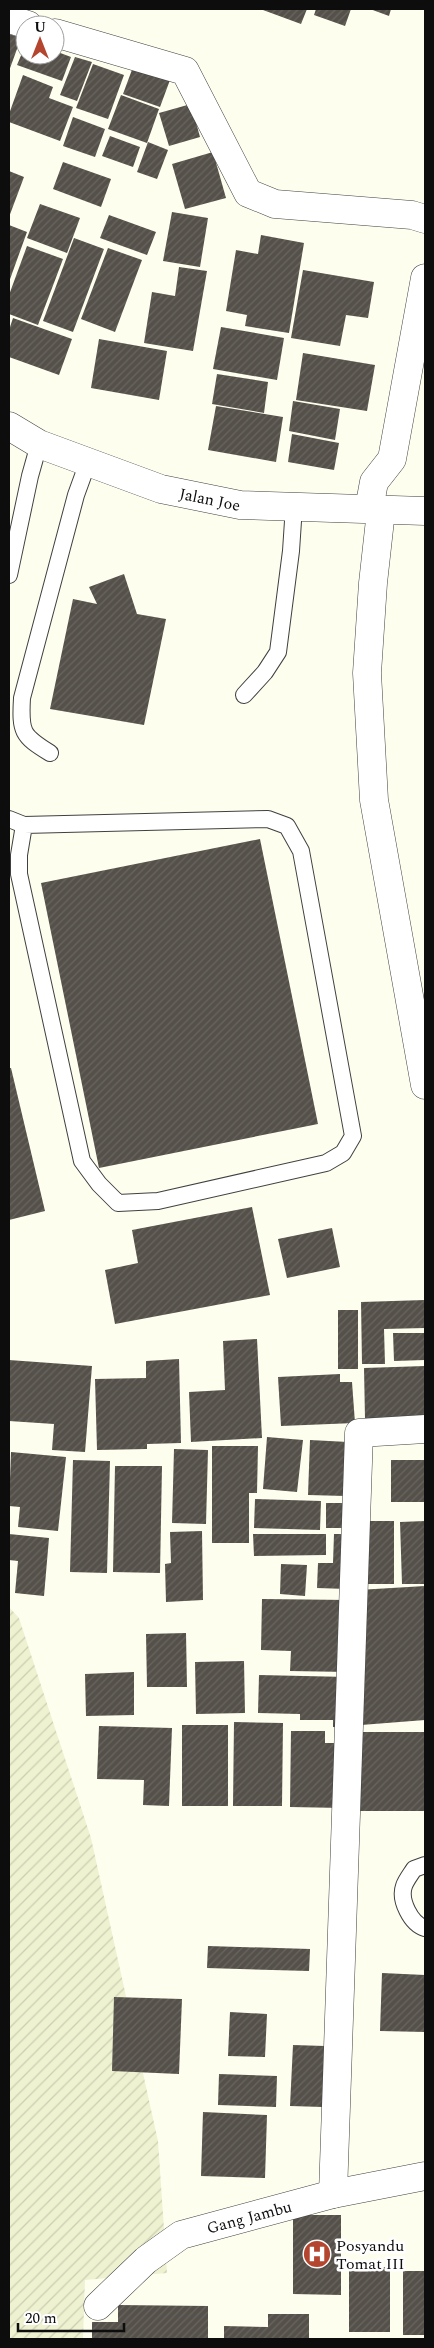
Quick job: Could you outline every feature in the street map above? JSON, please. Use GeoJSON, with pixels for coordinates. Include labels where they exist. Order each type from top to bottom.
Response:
{"type":"FeatureCollection","features":[{"type":"Feature","properties":{"kind":"street"},"geometry":{"type":"LineString","coordinates":[[65,36],[185,71],[248,193],[275,204],[412,215],[425,219]]}},
{"type":"Feature","properties":{"kind":"street"},"geometry":{"type":"LineString","coordinates":[[425,278],[392,459],[374,482],[395,510],[373,583],[367,674],[374,800],[425,1085]]}},
{"type":"Feature","properties":{"kind":"street","name":"Jalan Joe"},"geometry":{"type":"LineString","coordinates":[[9,426],[39,444],[161,489],[240,505],[395,510]]}},
{"type":"Feature","properties":{"kind":"street"},"geometry":{"type":"LineString","coordinates":[[333,2194],[359,1433],[425,1429]]}},
{"type":"Feature","properties":{"kind":"street","name":"Gang Jambu"},"geometry":{"type":"LineString","coordinates":[[98,2306],[146,2260],[181,2235],[333,2194],[425,2176]]}},
{"type":"Feature","properties":{"kind":"lane"},"geometry":{"type":"LineString","coordinates":[[9,575],[30,476],[39,444]]}},
{"type":"Feature","properties":{"kind":"lane"},"geometry":{"type":"LineString","coordinates":[[50,753],[28,740],[21,719],[22,698],[76,495],[88,462]]}},
{"type":"Feature","properties":{"kind":"lane"},"geometry":{"type":"LineString","coordinates":[[244,695],[266,672],[278,652],[292,551],[294,506]]}},
{"type":"Feature","properties":{"kind":"lane"},"geometry":{"type":"LineString","coordinates":[[9,819],[24,825],[268,819],[287,826],[301,851],[353,1136],[343,1153],[326,1163],[158,1201],[118,1203],[99,1184],[82,1161],[18,874],[18,855],[24,825]]}},
{"type":"Feature","properties":{"kind":"lane"},"geometry":{"type":"LineString","coordinates":[[425,1865],[414,1869],[403,1888],[406,1909],[419,1926],[425,1928]]}},
{"type":"Feature","properties":{"kind":"green space"},"geometry":{"type":"Polygon","coordinates":[[[9,1607],[19,1618],[91,1838],[158,2141],[167,2273],[85,2280],[83,2339],[9,2339],[9,1607]]]}},
{"type":"Feature","properties":{"kind":"building"},"geometry":{"type":"Polygon","coordinates":[[[263,9],[307,9],[301,24],[263,9]]]}},
{"type":"Feature","properties":{"kind":"building"},"geometry":{"type":"Polygon","coordinates":[[[316,9],[351,9],[345,26],[314,15],[316,9]]]}},
{"type":"Feature","properties":{"kind":"building"},"geometry":{"type":"Polygon","coordinates":[[[370,9],[391,9],[389,16],[370,9]]]}},
{"type":"Feature","properties":{"kind":"building"},"geometry":{"type":"Polygon","coordinates":[[[9,34],[15,36],[15,54],[9,71],[9,34]]]}},
{"type":"Feature","properties":{"kind":"building"},"geometry":{"type":"Polygon","coordinates":[[[65,55],[71,57],[62,81],[17,65],[65,65],[65,55]]]}},
{"type":"Feature","properties":{"kind":"building"},"geometry":{"type":"Polygon","coordinates":[[[75,57],[92,62],[77,101],[60,95],[75,57]]]}},
{"type":"Feature","properties":{"kind":"building"},"geometry":{"type":"Polygon","coordinates":[[[93,64],[124,75],[108,119],[76,108],[93,64]]]}},
{"type":"Feature","properties":{"kind":"building"},"geometry":{"type":"Polygon","coordinates":[[[133,67],[170,80],[160,107],[123,94],[133,67]]]}},
{"type":"Feature","properties":{"kind":"building"},"geometry":{"type":"Polygon","coordinates":[[[23,75],[53,87],[49,98],[73,107],[60,141],[9,122],[9,114],[23,75]]]}},
{"type":"Feature","properties":{"kind":"building"},"geometry":{"type":"Polygon","coordinates":[[[121,95],[159,109],[147,143],[108,129],[121,95]]]}},
{"type":"Feature","properties":{"kind":"building"},"geometry":{"type":"Polygon","coordinates":[[[191,104],[200,137],[169,146],[159,113],[191,104]]]}},
{"type":"Feature","properties":{"kind":"building"},"geometry":{"type":"Polygon","coordinates":[[[73,117],[105,129],[95,157],[63,146],[73,117]]]}},
{"type":"Feature","properties":{"kind":"building"},"geometry":{"type":"Polygon","coordinates":[[[110,136],[140,147],[133,167],[102,156],[110,136]]]}},
{"type":"Feature","properties":{"kind":"building"},"geometry":{"type":"Polygon","coordinates":[[[148,142],[168,150],[157,179],[137,172],[148,142]]]}},
{"type":"Feature","properties":{"kind":"building"},"geometry":{"type":"Polygon","coordinates":[[[213,152],[226,198],[185,209],[172,164],[213,152]]]}},
{"type":"Feature","properties":{"kind":"building"},"geometry":{"type":"Polygon","coordinates":[[[63,162],[111,179],[101,207],[53,189],[63,162]]]}},
{"type":"Feature","properties":{"kind":"building"},"geometry":{"type":"Polygon","coordinates":[[[9,171],[24,177],[9,217],[9,171]]]}},
{"type":"Feature","properties":{"kind":"building"},"geometry":{"type":"Polygon","coordinates":[[[40,204],[80,218],[67,253],[27,238],[40,204]]]}},
{"type":"Feature","properties":{"kind":"building"},"geometry":{"type":"Polygon","coordinates":[[[172,212],[208,218],[200,267],[163,261],[172,212]]]}},
{"type":"Feature","properties":{"kind":"building"},"geometry":{"type":"Polygon","coordinates":[[[109,215],[156,232],[147,255],[100,238],[109,215]]]}},
{"type":"Feature","properties":{"kind":"building"},"geometry":{"type":"Polygon","coordinates":[[[9,225],[27,232],[9,282],[9,225]]]}},
{"type":"Feature","properties":{"kind":"building"},"geometry":{"type":"Polygon","coordinates":[[[261,235],[304,243],[289,333],[245,326],[247,315],[226,311],[236,250],[258,254],[261,235]]]}},
{"type":"Feature","properties":{"kind":"building"},"geometry":{"type":"Polygon","coordinates":[[[74,238],[104,249],[73,332],[43,321],[74,238]]]}},
{"type":"Feature","properties":{"kind":"building"},"geometry":{"type":"Polygon","coordinates":[[[27,246],[63,259],[38,325],[9,314],[9,295],[27,246]]]}},
{"type":"Feature","properties":{"kind":"building"},"geometry":{"type":"Polygon","coordinates":[[[108,248],[142,260],[115,332],[81,319],[108,248]]]}},
{"type":"Feature","properties":{"kind":"building"},"geometry":{"type":"Polygon","coordinates":[[[179,267],[207,271],[193,351],[144,343],[152,292],[175,296],[179,267]]]}},
{"type":"Feature","properties":{"kind":"building"},"geometry":{"type":"Polygon","coordinates":[[[303,270],[374,282],[368,318],[346,315],[340,346],[291,338],[303,270]]]}},
{"type":"Feature","properties":{"kind":"building"},"geometry":{"type":"Polygon","coordinates":[[[13,318],[72,339],[59,375],[9,357],[9,330],[13,318]]]}},
{"type":"Feature","properties":{"kind":"building"},"geometry":{"type":"Polygon","coordinates":[[[221,327],[284,338],[277,380],[213,369],[221,327]]]}},
{"type":"Feature","properties":{"kind":"building"},"geometry":{"type":"Polygon","coordinates":[[[99,339],[167,351],[159,400],[91,388],[99,339]]]}},
{"type":"Feature","properties":{"kind":"building"},"geometry":{"type":"Polygon","coordinates":[[[303,353],[375,365],[367,411],[296,400],[303,353]]]}},
{"type":"Feature","properties":{"kind":"building"},"geometry":{"type":"Polygon","coordinates":[[[217,374],[268,382],[264,413],[212,404],[217,374]]]}},
{"type":"Feature","properties":{"kind":"building"},"geometry":{"type":"Polygon","coordinates":[[[293,401],[340,409],[335,440],[289,431],[293,401]]]}},
{"type":"Feature","properties":{"kind":"building"},"geometry":{"type":"Polygon","coordinates":[[[216,406],[283,417],[276,462],[208,450],[216,406]]]}},
{"type":"Feature","properties":{"kind":"building"},"geometry":{"type":"Polygon","coordinates":[[[292,434],[339,443],[334,470],[288,462],[292,434]]]}},
{"type":"Feature","properties":{"kind":"building"},"geometry":{"type":"Polygon","coordinates":[[[124,574],[137,614],[166,619],[144,725],[50,709],[73,599],[97,604],[89,587],[124,574]]]}},
{"type":"Feature","properties":{"kind":"building"},"geometry":{"type":"Polygon","coordinates":[[[260,839],[318,1124],[99,1168],[41,883],[260,839]]]}},
{"type":"Feature","properties":{"kind":"building"},"geometry":{"type":"Polygon","coordinates":[[[9,1068],[11,1068],[45,1211],[9,1220],[9,1068]]]}},
{"type":"Feature","properties":{"kind":"building"},"geometry":{"type":"Polygon","coordinates":[[[252,1207],[270,1295],[115,1324],[105,1270],[138,1263],[132,1230],[252,1207]]]}},
{"type":"Feature","properties":{"kind":"building"},"geometry":{"type":"Polygon","coordinates":[[[332,1228],[340,1267],[287,1278],[278,1239],[332,1228]]]}},
{"type":"Feature","properties":{"kind":"building"},"geometry":{"type":"Polygon","coordinates":[[[425,1300],[425,1328],[384,1329],[385,1364],[362,1364],[361,1302],[425,1300]]]}},
{"type":"Feature","properties":{"kind":"building"},"geometry":{"type":"Polygon","coordinates":[[[338,1310],[358,1310],[358,1369],[338,1369],[338,1310]]]}},
{"type":"Feature","properties":{"kind":"building"},"geometry":{"type":"Polygon","coordinates":[[[393,1333],[425,1333],[425,1360],[394,1361],[393,1333]]]}},
{"type":"Feature","properties":{"kind":"building"},"geometry":{"type":"Polygon","coordinates":[[[257,1339],[262,1438],[191,1442],[189,1392],[225,1390],[223,1341],[257,1339]]]}},
{"type":"Feature","properties":{"kind":"building"},"geometry":{"type":"Polygon","coordinates":[[[179,1359],[181,1443],[147,1444],[147,1449],[97,1450],[95,1379],[146,1378],[146,1361],[179,1359]]]}},
{"type":"Feature","properties":{"kind":"building"},"geometry":{"type":"Polygon","coordinates":[[[9,1360],[92,1366],[85,1452],[52,1450],[54,1424],[9,1421],[9,1360]]]}},
{"type":"Feature","properties":{"kind":"building"},"geometry":{"type":"Polygon","coordinates":[[[425,1366],[425,1417],[365,1419],[364,1368],[425,1366]]]}},
{"type":"Feature","properties":{"kind":"building"},"geometry":{"type":"Polygon","coordinates":[[[340,1374],[340,1382],[352,1382],[355,1423],[281,1426],[278,1377],[340,1374]]]}},
{"type":"Feature","properties":{"kind":"building"},"geometry":{"type":"Polygon","coordinates":[[[267,1437],[303,1440],[297,1492],[263,1489],[267,1437]]]}},
{"type":"Feature","properties":{"kind":"building"},"geometry":{"type":"Polygon","coordinates":[[[310,1440],[348,1442],[345,1496],[308,1495],[310,1440]]]}},
{"type":"Feature","properties":{"kind":"building"},"geometry":{"type":"Polygon","coordinates":[[[212,1446],[258,1446],[257,1493],[249,1493],[249,1543],[212,1543],[212,1446]]]}},
{"type":"Feature","properties":{"kind":"building"},"geometry":{"type":"Polygon","coordinates":[[[174,1449],[208,1450],[206,1524],[172,1523],[174,1449]]]}},
{"type":"Feature","properties":{"kind":"building"},"geometry":{"type":"Polygon","coordinates":[[[11,1452],[66,1457],[58,1531],[18,1527],[20,1507],[9,1506],[11,1452]]]}},
{"type":"Feature","properties":{"kind":"building"},"geometry":{"type":"Polygon","coordinates":[[[73,1460],[110,1461],[107,1573],[70,1572],[73,1460]]]}},
{"type":"Feature","properties":{"kind":"building"},"geometry":{"type":"Polygon","coordinates":[[[391,1460],[425,1460],[425,1502],[391,1502],[391,1460]]]}},
{"type":"Feature","properties":{"kind":"building"},"geometry":{"type":"Polygon","coordinates":[[[115,1466],[162,1466],[160,1573],[113,1572],[115,1466]]]}},
{"type":"Feature","properties":{"kind":"building"},"geometry":{"type":"Polygon","coordinates":[[[255,1499],[321,1501],[320,1530],[254,1528],[255,1499]]]}},
{"type":"Feature","properties":{"kind":"building"},"geometry":{"type":"Polygon","coordinates":[[[326,1503],[351,1503],[351,1528],[326,1528],[326,1503]]]}},
{"type":"Feature","properties":{"kind":"building"},"geometry":{"type":"Polygon","coordinates":[[[357,1521],[394,1521],[394,1584],[357,1584],[357,1521]]]}},
{"type":"Feature","properties":{"kind":"building"},"geometry":{"type":"Polygon","coordinates":[[[425,1521],[425,1584],[402,1584],[400,1522],[425,1521]]]}},
{"type":"Feature","properties":{"kind":"building"},"geometry":{"type":"Polygon","coordinates":[[[202,1531],[203,1600],[166,1602],[165,1564],[171,1563],[170,1532],[202,1531]]]}},
{"type":"Feature","properties":{"kind":"building"},"geometry":{"type":"Polygon","coordinates":[[[9,1534],[49,1538],[44,1596],[15,1593],[18,1561],[9,1560],[9,1534]]]}},
{"type":"Feature","properties":{"kind":"building"},"geometry":{"type":"Polygon","coordinates":[[[253,1534],[326,1534],[326,1555],[254,1556],[253,1534]]]}},
{"type":"Feature","properties":{"kind":"building"},"geometry":{"type":"Polygon","coordinates":[[[334,1534],[348,1534],[347,1589],[317,1588],[318,1563],[333,1563],[334,1534]]]}},
{"type":"Feature","properties":{"kind":"building"},"geometry":{"type":"Polygon","coordinates":[[[281,1564],[307,1565],[305,1596],[280,1594],[281,1564]]]}},
{"type":"Feature","properties":{"kind":"building"},"geometry":{"type":"Polygon","coordinates":[[[425,1586],[425,1720],[361,1725],[358,1590],[425,1586]]]}},
{"type":"Feature","properties":{"kind":"building"},"geometry":{"type":"Polygon","coordinates":[[[262,1599],[349,1600],[348,1672],[290,1671],[291,1651],[261,1650],[262,1599]]]}},
{"type":"Feature","properties":{"kind":"building"},"geometry":{"type":"Polygon","coordinates":[[[186,1633],[187,1687],[147,1687],[146,1634],[186,1633]]]}},
{"type":"Feature","properties":{"kind":"building"},"geometry":{"type":"Polygon","coordinates":[[[244,1661],[245,1713],[196,1714],[195,1662],[244,1661]]]}},
{"type":"Feature","properties":{"kind":"building"},"geometry":{"type":"Polygon","coordinates":[[[134,1672],[134,1715],[86,1716],[85,1674],[134,1672]]]}},
{"type":"Feature","properties":{"kind":"building"},"geometry":{"type":"Polygon","coordinates":[[[259,1675],[348,1677],[347,1728],[333,1727],[333,1720],[300,1720],[300,1714],[258,1713],[259,1675]]]}},
{"type":"Feature","properties":{"kind":"building"},"geometry":{"type":"Polygon","coordinates":[[[234,1722],[283,1723],[282,1806],[233,1806],[234,1722]]]}},
{"type":"Feature","properties":{"kind":"building"},"geometry":{"type":"Polygon","coordinates":[[[182,1725],[228,1725],[228,1806],[182,1806],[182,1725]]]}},
{"type":"Feature","properties":{"kind":"building"},"geometry":{"type":"Polygon","coordinates":[[[99,1726],[172,1728],[169,1806],[143,1805],[144,1780],[97,1779],[99,1726]]]}},
{"type":"Feature","properties":{"kind":"building"},"geometry":{"type":"Polygon","coordinates":[[[291,1731],[325,1731],[325,1743],[344,1743],[343,1808],[290,1807],[291,1731]]]}},
{"type":"Feature","properties":{"kind":"building"},"geometry":{"type":"Polygon","coordinates":[[[352,1732],[425,1732],[425,1811],[352,1811],[352,1732]]]}},
{"type":"Feature","properties":{"kind":"building"},"geometry":{"type":"Polygon","coordinates":[[[208,1946],[310,1949],[309,1971],[207,1968],[208,1946]]]}},
{"type":"Feature","properties":{"kind":"building"},"geometry":{"type":"Polygon","coordinates":[[[382,1973],[425,1975],[425,2032],[380,2031],[382,1973]]]}},
{"type":"Feature","properties":{"kind":"building"},"geometry":{"type":"Polygon","coordinates":[[[114,1997],[182,1999],[179,2074],[112,2071],[114,1997]]]}},
{"type":"Feature","properties":{"kind":"building"},"geometry":{"type":"Polygon","coordinates":[[[230,2012],[267,2014],[265,2057],[228,2056],[230,2012]]]}},
{"type":"Feature","properties":{"kind":"building"},"geometry":{"type":"Polygon","coordinates":[[[293,2045],[325,2046],[323,2107],[290,2106],[293,2045]]]}},
{"type":"Feature","properties":{"kind":"building"},"geometry":{"type":"Polygon","coordinates":[[[219,2074],[277,2076],[276,2107],[218,2105],[219,2074]]]}},
{"type":"Feature","properties":{"kind":"building"},"geometry":{"type":"Polygon","coordinates":[[[203,2112],[267,2115],[265,2178],[201,2176],[203,2112]]]}},
{"type":"Feature","properties":{"kind":"building","name":"Posyandu Tomat III"},"geometry":{"type":"Polygon","coordinates":[[[293,2215],[341,2215],[341,2295],[293,2294],[293,2215]]]}},
{"type":"Feature","properties":{"kind":"building"},"geometry":{"type":"Polygon","coordinates":[[[349,2267],[390,2267],[390,2332],[349,2332],[349,2267]]]}},
{"type":"Feature","properties":{"kind":"building"},"geometry":{"type":"Polygon","coordinates":[[[403,2271],[425,2271],[425,2335],[403,2335],[403,2271]]]}},
{"type":"Feature","properties":{"kind":"building"},"geometry":{"type":"Polygon","coordinates":[[[118,2305],[208,2306],[208,2339],[92,2339],[92,2322],[118,2322],[118,2305]]]}},
{"type":"Feature","properties":{"kind":"building"},"geometry":{"type":"Polygon","coordinates":[[[268,2314],[309,2314],[309,2339],[224,2339],[224,2326],[268,2327],[268,2314]]]}},
{"type":"Feature","properties":{"kind":"place","name":"Posyandu Tomat III"},"geometry":{"type":"Point","coordinates":[317,2254]}}]}
